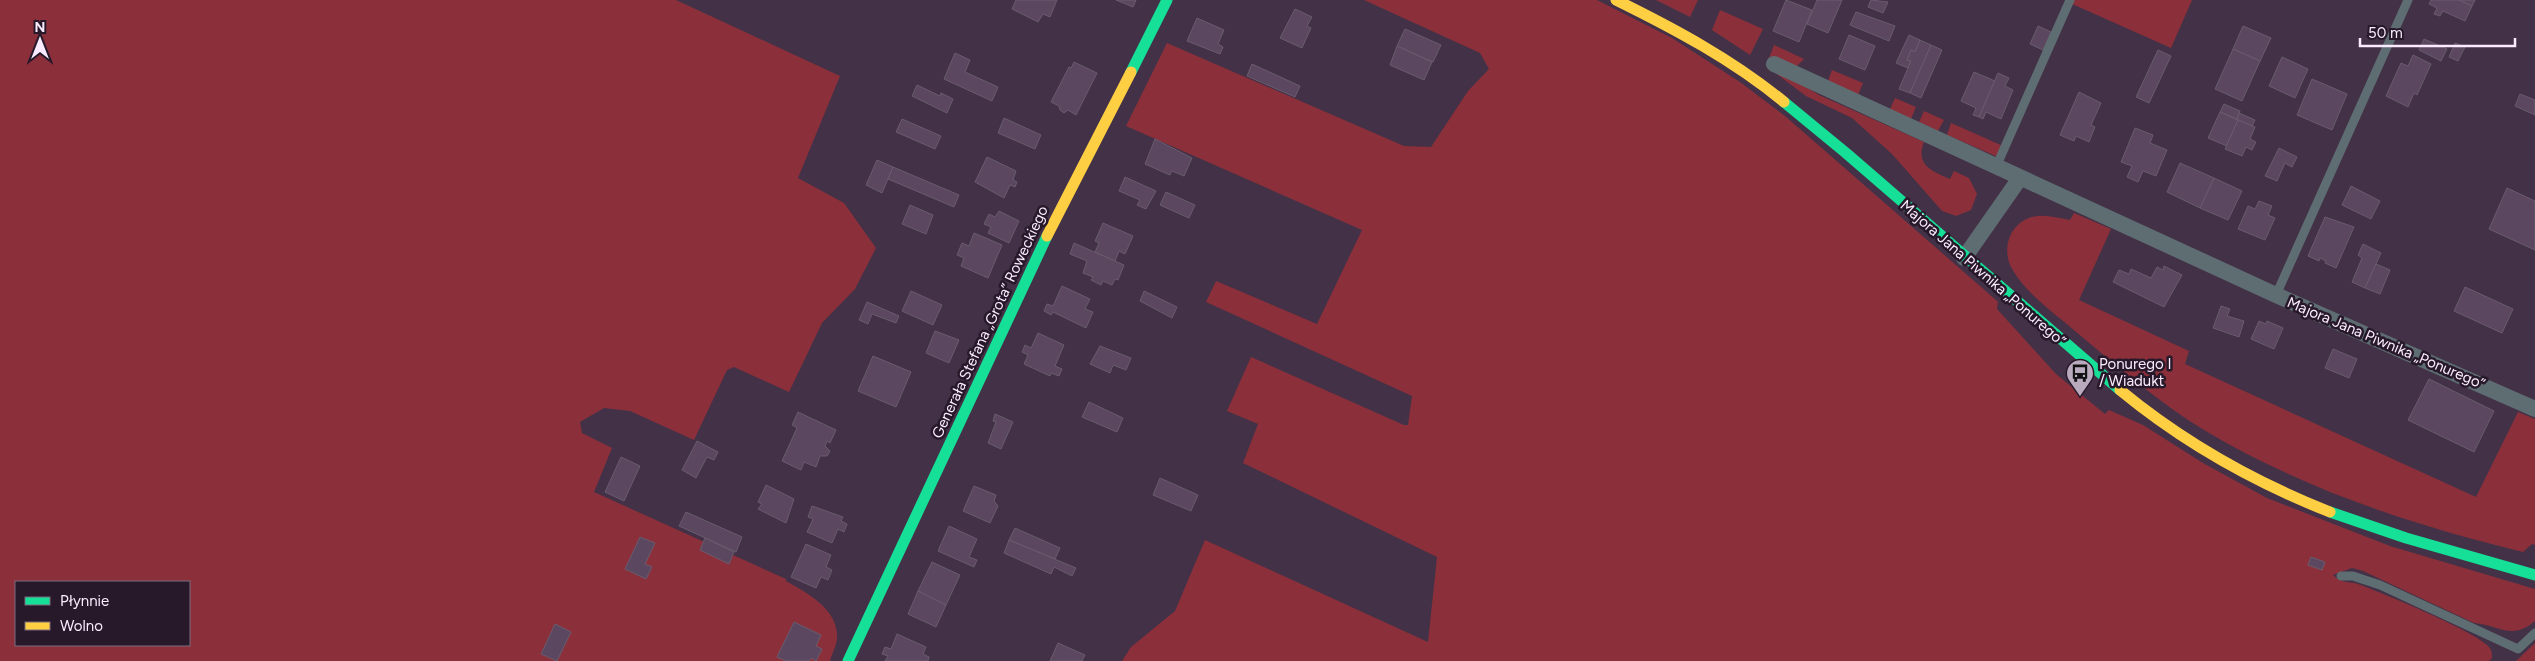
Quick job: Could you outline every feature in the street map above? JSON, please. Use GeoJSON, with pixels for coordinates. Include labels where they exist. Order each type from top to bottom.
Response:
{"type":"FeatureCollection","features":[{"type":"Feature","properties":{"kind":"street","name":"Generała Stefana „Grota” Roweckiego"},"geometry":{"type":"LineString","coordinates":[[848,661],[1029,272],[1167,0]]}},
{"type":"Feature","properties":{"kind":"street","name":"Majora Jana Piwnika „Ponurego”"},"geometry":{"type":"LineString","coordinates":[[1616,0],[1682,33],[1758,81],[1846,153],[1964,258],[2139,406],[2201,449],[2239,471],[2289,495],[2365,525],[2535,575]]}},
{"type":"Feature","properties":{"kind":"street","name":"Majora Jana Piwnika „Ponurego”"},"geometry":{"type":"LineString","coordinates":[[1774,64],[2276,295],[2535,409]]}},
{"type":"Feature","properties":{"kind":"street"},"geometry":{"type":"LineString","coordinates":[[1964,258],[2020,178]]}},
{"type":"Feature","properties":{"kind":"lane"},"geometry":{"type":"LineString","coordinates":[[1640,11],[1645,0]]}},
{"type":"Feature","properties":{"kind":"lane"},"geometry":{"type":"LineString","coordinates":[[1996,167],[2070,0]]}},
{"type":"Feature","properties":{"kind":"lane"},"geometry":{"type":"LineString","coordinates":[[2276,295],[2408,0]]}},
{"type":"Feature","properties":{"kind":"lane"},"geometry":{"type":"LineString","coordinates":[[2341,576],[2353,576],[2380,585],[2518,649],[2535,633]]}},
{"type":"Feature","properties":{"kind":"shaded area"},"geometry":{"type":"Polygon","coordinates":[[[0,0],[676,0],[840,76],[798,178],[844,203],[876,248],[855,289],[822,323],[789,392],[734,367],[727,370],[694,440],[630,411],[604,408],[580,422],[582,433],[612,448],[594,492],[786,579],[786,581],[812,597],[827,611],[833,619],[836,628],[837,639],[830,661],[0,661],[0,0]]]}},
{"type":"Feature","properties":{"kind":"shaded area"},"geometry":{"type":"Polygon","coordinates":[[[1364,0],[1597,0],[1672,38],[1740,82],[1785,116],[1996,300],[1998,302],[1997,309],[2056,374],[2105,414],[2109,410],[2143,425],[2203,463],[2267,498],[2390,546],[2535,589],[2535,621],[2527,627],[2512,631],[2474,623],[2363,571],[2352,568],[2333,575],[2339,580],[2361,585],[2467,632],[2489,647],[2492,658],[2489,661],[1122,661],[1131,647],[1175,611],[1205,540],[1428,642],[1437,557],[1243,463],[1258,424],[1227,411],[1251,357],[1404,425],[1408,425],[1412,396],[1206,302],[1216,281],[1317,324],[1362,230],[1126,126],[1167,43],[1404,146],[1431,147],[1468,91],[1489,69],[1480,53],[1364,0]]]}},
{"type":"Feature","properties":{"kind":"shaded area"},"geometry":{"type":"Polygon","coordinates":[[[1656,0],[1698,0],[1690,17],[1656,0]]]}},
{"type":"Feature","properties":{"kind":"shaded area"},"geometry":{"type":"Polygon","coordinates":[[[2071,0],[2192,0],[2171,48],[2070,3],[2071,0]]]}},
{"type":"Feature","properties":{"kind":"shaded area"},"geometry":{"type":"Polygon","coordinates":[[[1720,10],[1763,29],[1750,55],[1712,30],[1720,10]]]}},
{"type":"Feature","properties":{"kind":"shaded area"},"geometry":{"type":"Polygon","coordinates":[[[1774,45],[1804,59],[1796,67],[1772,65],[1819,95],[1924,142],[1922,156],[1924,162],[1931,170],[1950,179],[1954,171],[1969,178],[1977,194],[1971,210],[1956,216],[1942,211],[1892,154],[1852,118],[1806,96],[1766,66],[1774,45]]]}},
{"type":"Feature","properties":{"kind":"shaded area"},"geometry":{"type":"Polygon","coordinates":[[[1832,70],[1863,83],[1858,95],[1828,81],[1832,70]]]}},
{"type":"Feature","properties":{"kind":"shaded area"},"geometry":{"type":"Polygon","coordinates":[[[1895,98],[1916,107],[1911,119],[1890,109],[1895,98]]]}},
{"type":"Feature","properties":{"kind":"shaded area"},"geometry":{"type":"Polygon","coordinates":[[[1924,111],[1944,120],[1938,131],[1919,122],[1924,111]]]}},
{"type":"Feature","properties":{"kind":"shaded area"},"geometry":{"type":"Polygon","coordinates":[[[1951,123],[2003,146],[1998,157],[1947,135],[1951,123]]]}},
{"type":"Feature","properties":{"kind":"shaded area"},"geometry":{"type":"Polygon","coordinates":[[[2074,213],[2111,229],[2079,300],[2189,351],[2185,364],[2476,497],[2518,412],[2535,419],[2535,545],[2532,544],[2523,552],[2440,530],[2359,503],[2280,470],[2242,451],[2170,408],[2040,302],[2011,267],[2008,257],[2008,242],[2012,232],[2021,222],[2041,216],[2070,220],[2074,213]]]}},
{"type":"Feature","properties":{"kind":"shaded area"},"geometry":{"type":"Polygon","coordinates":[[[2535,643],[2535,661],[2516,661],[2535,643]]]}},
{"type":"Feature","properties":{"kind":"building"},"geometry":{"type":"Polygon","coordinates":[[[1016,0],[1057,0],[1050,17],[1043,14],[1038,22],[1012,9],[1016,0]]]}},
{"type":"Feature","properties":{"kind":"building"},"geometry":{"type":"Polygon","coordinates":[[[1116,0],[1136,0],[1133,7],[1116,0]]]}},
{"type":"Feature","properties":{"kind":"building"},"geometry":{"type":"Polygon","coordinates":[[[1786,0],[1812,10],[1799,42],[1773,31],[1786,0]]]}},
{"type":"Feature","properties":{"kind":"building"},"geometry":{"type":"Polygon","coordinates":[[[1817,0],[1842,0],[1828,33],[1807,24],[1817,0]]]}},
{"type":"Feature","properties":{"kind":"building"},"geometry":{"type":"Polygon","coordinates":[[[1871,0],[1888,2],[1883,13],[1868,7],[1871,0]]]}},
{"type":"Feature","properties":{"kind":"building"},"geometry":{"type":"Polygon","coordinates":[[[2431,0],[2459,0],[2472,6],[2465,21],[2443,11],[2440,16],[2434,14],[2437,8],[2429,4],[2431,0]]]}},
{"type":"Feature","properties":{"kind":"building"},"geometry":{"type":"Polygon","coordinates":[[[2459,0],[2475,0],[2472,6],[2459,0]]]}},
{"type":"Feature","properties":{"kind":"building"},"geometry":{"type":"Polygon","coordinates":[[[1295,9],[1312,17],[1307,26],[1311,28],[1302,48],[1280,38],[1295,9]]]}},
{"type":"Feature","properties":{"kind":"building"},"geometry":{"type":"Polygon","coordinates":[[[1856,12],[1895,26],[1889,41],[1850,25],[1856,12]]]}},
{"type":"Feature","properties":{"kind":"building"},"geometry":{"type":"Polygon","coordinates":[[[1197,18],[1224,30],[1218,44],[1223,47],[1220,54],[1187,41],[1197,18]]]}},
{"type":"Feature","properties":{"kind":"building"},"geometry":{"type":"Polygon","coordinates":[[[2038,26],[2051,32],[2043,50],[2030,44],[2038,26]]]}},
{"type":"Feature","properties":{"kind":"building"},"geometry":{"type":"Polygon","coordinates":[[[2243,26],[2271,38],[2260,61],[2233,49],[2243,26]]]}},
{"type":"Feature","properties":{"kind":"building"},"geometry":{"type":"Polygon","coordinates":[[[1405,29],[1441,45],[1433,62],[1397,46],[1405,29]]]}},
{"type":"Feature","properties":{"kind":"building"},"geometry":{"type":"Polygon","coordinates":[[[1849,35],[1875,46],[1865,70],[1839,59],[1849,35]]]}},
{"type":"Feature","properties":{"kind":"building"},"geometry":{"type":"Polygon","coordinates":[[[1909,35],[1920,40],[1915,52],[1911,50],[1907,60],[1911,61],[1908,68],[1896,63],[1909,35]]]}},
{"type":"Feature","properties":{"kind":"building"},"geometry":{"type":"Polygon","coordinates":[[[2424,39],[2447,49],[2441,61],[2419,50],[2424,39]]]}},
{"type":"Feature","properties":{"kind":"building"},"geometry":{"type":"Polygon","coordinates":[[[1920,40],[1931,45],[1910,93],[1899,89],[1911,61],[1907,60],[1911,50],[1915,52],[1920,40]]]}},
{"type":"Feature","properties":{"kind":"building"},"geometry":{"type":"Polygon","coordinates":[[[2455,43],[2465,47],[2458,61],[2449,57],[2455,43]]]}},
{"type":"Feature","properties":{"kind":"building"},"geometry":{"type":"Polygon","coordinates":[[[1931,45],[1942,50],[1921,98],[1910,93],[1931,45]]]}},
{"type":"Feature","properties":{"kind":"building"},"geometry":{"type":"Polygon","coordinates":[[[1397,46],[1432,62],[1424,80],[1390,65],[1397,46]]]}},
{"type":"Feature","properties":{"kind":"building"},"geometry":{"type":"Polygon","coordinates":[[[2233,49],[2260,61],[2242,101],[2215,89],[2233,49]]]}},
{"type":"Feature","properties":{"kind":"building"},"geometry":{"type":"Polygon","coordinates":[[[2158,50],[2171,56],[2149,103],[2136,97],[2158,50]]]}},
{"type":"Feature","properties":{"kind":"building"},"geometry":{"type":"Polygon","coordinates":[[[955,53],[970,60],[965,72],[998,87],[992,101],[944,79],[955,53]]]}},
{"type":"Feature","properties":{"kind":"building"},"geometry":{"type":"Polygon","coordinates":[[[2413,55],[2431,64],[2417,95],[2414,93],[2408,107],[2386,96],[2401,63],[2408,66],[2413,55]]]}},
{"type":"Feature","properties":{"kind":"building"},"geometry":{"type":"Polygon","coordinates":[[[2282,57],[2308,69],[2295,98],[2269,86],[2282,57]]]}},
{"type":"Feature","properties":{"kind":"building"},"geometry":{"type":"Polygon","coordinates":[[[1074,62],[1097,73],[1076,115],[1068,110],[1064,113],[1060,110],[1059,106],[1051,102],[1069,67],[1071,68],[1074,62]]]}},
{"type":"Feature","properties":{"kind":"building"},"geometry":{"type":"Polygon","coordinates":[[[1252,64],[1300,86],[1295,97],[1247,76],[1252,64]]]}},
{"type":"Feature","properties":{"kind":"building"},"geometry":{"type":"Polygon","coordinates":[[[1974,72],[1995,81],[1979,117],[1973,115],[1976,108],[1961,101],[1974,72]]]}},
{"type":"Feature","properties":{"kind":"building"},"geometry":{"type":"Polygon","coordinates":[[[1998,73],[2009,78],[2005,86],[2013,90],[2001,119],[1986,112],[1983,119],[1979,117],[1998,73]]]}},
{"type":"Feature","properties":{"kind":"building"},"geometry":{"type":"Polygon","coordinates":[[[2312,79],[2347,94],[2332,130],[2297,115],[2312,79]]]}},
{"type":"Feature","properties":{"kind":"building"},"geometry":{"type":"Polygon","coordinates":[[[917,85],[940,96],[941,93],[953,99],[947,113],[912,96],[917,85]]]}},
{"type":"Feature","properties":{"kind":"building"},"geometry":{"type":"Polygon","coordinates":[[[2079,92],[2101,103],[2091,125],[2095,127],[2089,142],[2076,136],[2074,141],[2060,135],[2079,92]]]}},
{"type":"Feature","properties":{"kind":"building"},"geometry":{"type":"Polygon","coordinates":[[[2520,94],[2535,100],[2535,115],[2515,106],[2520,94]]]}},
{"type":"Feature","properties":{"kind":"building"},"geometry":{"type":"Polygon","coordinates":[[[2224,104],[2240,111],[2237,119],[2220,112],[2224,104]]]}},
{"type":"Feature","properties":{"kind":"building"},"geometry":{"type":"Polygon","coordinates":[[[2220,112],[2238,120],[2227,146],[2208,138],[2220,112]]]}},
{"type":"Feature","properties":{"kind":"building"},"geometry":{"type":"Polygon","coordinates":[[[2239,113],[2255,120],[2252,126],[2237,119],[2239,113]]]}},
{"type":"Feature","properties":{"kind":"building"},"geometry":{"type":"Polygon","coordinates":[[[1004,118],[1041,135],[1035,149],[998,133],[1004,118]]]}},
{"type":"Feature","properties":{"kind":"building"},"geometry":{"type":"Polygon","coordinates":[[[902,119],[941,136],[935,149],[896,132],[902,119]]]}},
{"type":"Feature","properties":{"kind":"building"},"geometry":{"type":"Polygon","coordinates":[[[2238,120],[2255,127],[2250,139],[2256,142],[2252,150],[2246,147],[2242,156],[2225,149],[2238,120]]]}},
{"type":"Feature","properties":{"kind":"building"},"geometry":{"type":"Polygon","coordinates":[[[2135,128],[2153,135],[2150,143],[2167,150],[2156,176],[2143,171],[2138,182],[2127,177],[2132,166],[2121,162],[2135,128]]]}},
{"type":"Feature","properties":{"kind":"building"},"geometry":{"type":"Polygon","coordinates":[[[1155,139],[1192,158],[1184,176],[1172,171],[1170,175],[1145,164],[1155,139]]]}},
{"type":"Feature","properties":{"kind":"building"},"geometry":{"type":"Polygon","coordinates":[[[2279,148],[2297,157],[2292,167],[2285,163],[2277,181],[2265,176],[2279,148]]]}},
{"type":"Feature","properties":{"kind":"building"},"geometry":{"type":"Polygon","coordinates":[[[987,157],[1016,171],[1013,180],[1017,182],[1015,187],[1010,185],[1004,198],[975,182],[987,157]]]}},
{"type":"Feature","properties":{"kind":"building"},"geometry":{"type":"Polygon","coordinates":[[[877,160],[893,167],[882,193],[866,185],[877,160]]]}},
{"type":"Feature","properties":{"kind":"building"},"geometry":{"type":"Polygon","coordinates":[[[2180,163],[2214,178],[2200,208],[2167,192],[2180,163]]]}},
{"type":"Feature","properties":{"kind":"building"},"geometry":{"type":"Polygon","coordinates":[[[893,167],[959,195],[954,207],[888,179],[893,167]]]}},
{"type":"Feature","properties":{"kind":"building"},"geometry":{"type":"Polygon","coordinates":[[[1125,177],[1156,191],[1146,209],[1137,205],[1140,200],[1119,191],[1125,177]]]}},
{"type":"Feature","properties":{"kind":"building"},"geometry":{"type":"Polygon","coordinates":[[[2214,178],[2242,191],[2228,220],[2200,208],[2214,178]]]}},
{"type":"Feature","properties":{"kind":"building"},"geometry":{"type":"Polygon","coordinates":[[[2351,186],[2380,201],[2371,219],[2342,205],[2351,186]]]}},
{"type":"Feature","properties":{"kind":"building"},"geometry":{"type":"Polygon","coordinates":[[[2507,188],[2535,201],[2535,250],[2489,229],[2507,188]]]}},
{"type":"Feature","properties":{"kind":"building"},"geometry":{"type":"Polygon","coordinates":[[[1166,192],[1195,205],[1189,218],[1160,205],[1166,192]]]}},
{"type":"Feature","properties":{"kind":"building"},"geometry":{"type":"Polygon","coordinates":[[[2259,201],[2272,206],[2268,215],[2275,218],[2265,240],[2238,229],[2248,206],[2255,209],[2259,201]]]}},
{"type":"Feature","properties":{"kind":"building"},"geometry":{"type":"Polygon","coordinates":[[[910,205],[933,215],[926,234],[902,224],[910,205]]]}},
{"type":"Feature","properties":{"kind":"building"},"geometry":{"type":"Polygon","coordinates":[[[999,211],[1019,221],[1009,243],[988,233],[991,227],[984,224],[989,214],[995,217],[999,211]]]}},
{"type":"Feature","properties":{"kind":"building"},"geometry":{"type":"Polygon","coordinates":[[[2325,217],[2354,227],[2336,268],[2325,263],[2326,261],[2320,258],[2319,261],[2308,256],[2325,217]]]}},
{"type":"Feature","properties":{"kind":"building"},"geometry":{"type":"Polygon","coordinates":[[[1103,223],[1133,236],[1125,254],[1119,251],[1115,261],[1095,252],[1099,243],[1095,241],[1103,223]]]}},
{"type":"Feature","properties":{"kind":"building"},"geometry":{"type":"Polygon","coordinates":[[[974,233],[1002,245],[988,278],[961,266],[964,258],[957,255],[962,243],[969,246],[974,233]]]}},
{"type":"Feature","properties":{"kind":"building"},"geometry":{"type":"Polygon","coordinates":[[[1074,243],[1124,265],[1118,280],[1115,279],[1112,285],[1103,281],[1101,285],[1091,280],[1093,277],[1083,273],[1087,261],[1070,254],[1074,243]]]}},
{"type":"Feature","properties":{"kind":"building"},"geometry":{"type":"Polygon","coordinates":[[[2363,244],[2381,253],[2365,288],[2352,282],[2362,258],[2358,255],[2363,244]]]}},
{"type":"Feature","properties":{"kind":"building"},"geometry":{"type":"Polygon","coordinates":[[[2376,264],[2390,270],[2380,294],[2365,288],[2376,264]]]}},
{"type":"Feature","properties":{"kind":"building"},"geometry":{"type":"Polygon","coordinates":[[[2164,266],[2182,275],[2164,307],[2113,282],[2119,270],[2129,274],[2131,269],[2151,278],[2157,267],[2163,270],[2164,266]]]}},
{"type":"Feature","properties":{"kind":"building"},"geometry":{"type":"Polygon","coordinates":[[[1062,286],[1090,299],[1085,309],[1093,312],[1086,328],[1053,312],[1051,315],[1044,311],[1047,304],[1053,306],[1062,286]]]}},
{"type":"Feature","properties":{"kind":"building"},"geometry":{"type":"Polygon","coordinates":[[[2465,287],[2513,309],[2502,333],[2454,311],[2465,287]]]}},
{"type":"Feature","properties":{"kind":"building"},"geometry":{"type":"Polygon","coordinates":[[[911,291],[942,305],[933,325],[902,311],[911,291]]]}},
{"type":"Feature","properties":{"kind":"building"},"geometry":{"type":"Polygon","coordinates":[[[1144,291],[1177,307],[1172,318],[1140,301],[1144,291]]]}},
{"type":"Feature","properties":{"kind":"building"},"geometry":{"type":"Polygon","coordinates":[[[867,302],[899,316],[896,323],[872,314],[868,324],[859,320],[867,302]]]}},
{"type":"Feature","properties":{"kind":"building"},"geometry":{"type":"Polygon","coordinates":[[[2221,306],[2230,309],[2227,316],[2244,321],[2239,337],[2213,328],[2221,306]]]}},
{"type":"Feature","properties":{"kind":"building"},"geometry":{"type":"Polygon","coordinates":[[[2259,321],[2266,324],[2267,321],[2283,328],[2274,349],[2251,339],[2259,321]]]}},
{"type":"Feature","properties":{"kind":"building"},"geometry":{"type":"Polygon","coordinates":[[[935,331],[959,340],[949,363],[926,353],[935,331]]]}},
{"type":"Feature","properties":{"kind":"building"},"geometry":{"type":"Polygon","coordinates":[[[1038,333],[1064,345],[1055,366],[1062,369],[1059,376],[1051,373],[1050,376],[1024,364],[1028,355],[1022,352],[1025,345],[1031,348],[1038,333]]]}},
{"type":"Feature","properties":{"kind":"building"},"geometry":{"type":"Polygon","coordinates":[[[1100,346],[1131,358],[1126,370],[1113,365],[1110,373],[1090,364],[1100,346]]]}},
{"type":"Feature","properties":{"kind":"building"},"geometry":{"type":"Polygon","coordinates":[[[2333,349],[2357,359],[2349,378],[2325,368],[2333,349]]]}},
{"type":"Feature","properties":{"kind":"building"},"geometry":{"type":"Polygon","coordinates":[[[873,356],[911,372],[896,407],[858,391],[873,356]]]}},
{"type":"Feature","properties":{"kind":"building"},"geometry":{"type":"Polygon","coordinates":[[[2429,379],[2494,411],[2474,452],[2408,420],[2429,379]]]}},
{"type":"Feature","properties":{"kind":"building"},"geometry":{"type":"Polygon","coordinates":[[[1089,402],[1123,418],[1117,432],[1082,417],[1089,402]]]}},
{"type":"Feature","properties":{"kind":"building"},"geometry":{"type":"Polygon","coordinates":[[[798,412],[836,430],[830,443],[827,441],[825,446],[830,451],[827,456],[820,456],[816,467],[804,462],[801,470],[782,461],[797,428],[792,425],[798,412]]]}},
{"type":"Feature","properties":{"kind":"building"},"geometry":{"type":"Polygon","coordinates":[[[995,414],[1013,422],[1001,449],[988,443],[996,422],[993,421],[995,414]]]}},
{"type":"Feature","properties":{"kind":"building"},"geometry":{"type":"Polygon","coordinates":[[[697,441],[718,452],[714,460],[707,457],[696,478],[682,470],[697,441]]]}},
{"type":"Feature","properties":{"kind":"building"},"geometry":{"type":"Polygon","coordinates":[[[621,457],[640,466],[624,501],[605,492],[621,457]]]}},
{"type":"Feature","properties":{"kind":"building"},"geometry":{"type":"Polygon","coordinates":[[[1160,478],[1198,495],[1191,511],[1153,495],[1160,478]]]}},
{"type":"Feature","properties":{"kind":"building"},"geometry":{"type":"Polygon","coordinates":[[[766,485],[794,499],[786,523],[758,509],[762,504],[758,502],[766,485]]]}},
{"type":"Feature","properties":{"kind":"building"},"geometry":{"type":"Polygon","coordinates":[[[974,486],[996,495],[994,501],[998,506],[990,523],[963,511],[974,486]]]}},
{"type":"Feature","properties":{"kind":"building"},"geometry":{"type":"Polygon","coordinates":[[[812,506],[843,517],[841,521],[847,524],[844,532],[838,529],[832,543],[807,532],[813,519],[808,517],[812,506]]]}},
{"type":"Feature","properties":{"kind":"building"},"geometry":{"type":"Polygon","coordinates":[[[686,512],[742,537],[736,552],[679,526],[686,512]]]}},
{"type":"Feature","properties":{"kind":"building"},"geometry":{"type":"Polygon","coordinates":[[[949,526],[977,539],[969,557],[977,560],[974,567],[938,551],[949,526]]]}},
{"type":"Feature","properties":{"kind":"building"},"geometry":{"type":"Polygon","coordinates":[[[1015,528],[1060,548],[1055,559],[1009,540],[1015,528]]]}},
{"type":"Feature","properties":{"kind":"building"},"geometry":{"type":"Polygon","coordinates":[[[640,537],[655,543],[645,564],[652,567],[646,579],[625,569],[640,537]]]}},
{"type":"Feature","properties":{"kind":"building"},"geometry":{"type":"Polygon","coordinates":[[[705,538],[734,552],[729,564],[700,550],[705,538]]]}},
{"type":"Feature","properties":{"kind":"building"},"geometry":{"type":"Polygon","coordinates":[[[1009,540],[1076,568],[1072,576],[1054,567],[1051,574],[1004,553],[1009,540]]]}},
{"type":"Feature","properties":{"kind":"building"},"geometry":{"type":"Polygon","coordinates":[[[806,544],[831,555],[826,567],[832,570],[828,580],[821,577],[816,588],[791,577],[806,544]]]}},
{"type":"Feature","properties":{"kind":"building"},"geometry":{"type":"Polygon","coordinates":[[[2311,557],[2325,562],[2322,570],[2308,565],[2311,557]]]}},
{"type":"Feature","properties":{"kind":"building"},"geometry":{"type":"Polygon","coordinates":[[[932,562],[960,575],[946,605],[918,591],[932,562]]]}},
{"type":"Feature","properties":{"kind":"building"},"geometry":{"type":"Polygon","coordinates":[[[918,591],[946,605],[936,627],[908,614],[918,591]]]}},
{"type":"Feature","properties":{"kind":"building"},"geometry":{"type":"Polygon","coordinates":[[[794,622],[821,635],[816,646],[822,649],[816,661],[811,658],[809,661],[786,661],[777,657],[794,622]]]}},
{"type":"Feature","properties":{"kind":"building"},"geometry":{"type":"Polygon","coordinates":[[[555,624],[571,632],[557,661],[541,654],[555,624]]]}},
{"type":"Feature","properties":{"kind":"building"},"geometry":{"type":"Polygon","coordinates":[[[897,634],[926,647],[923,654],[929,657],[928,661],[885,661],[888,656],[882,654],[885,647],[891,649],[897,634]]]}},
{"type":"Feature","properties":{"kind":"building"},"geometry":{"type":"Polygon","coordinates":[[[1058,643],[1085,655],[1082,661],[1050,661],[1058,643]]]}},
{"type":"Feature","properties":{"kind":"traffic: fast"},"geometry":{"type":"LineString","coordinates":[[1131,72],[1167,0]]}},
{"type":"Feature","properties":{"kind":"traffic: fast"},"geometry":{"type":"LineString","coordinates":[[1784,102],[1846,153],[2120,390]]}},
{"type":"Feature","properties":{"kind":"traffic: fast"},"geometry":{"type":"LineString","coordinates":[[848,661],[1047,236]]}},
{"type":"Feature","properties":{"kind":"traffic: fast"},"geometry":{"type":"LineString","coordinates":[[2330,512],[2406,538],[2535,575]]}},
{"type":"Feature","properties":{"kind":"traffic: slow"},"geometry":{"type":"LineString","coordinates":[[1616,0],[1703,46],[1745,72],[1784,102]]}},
{"type":"Feature","properties":{"kind":"traffic: slow"},"geometry":{"type":"LineString","coordinates":[[1047,236],[1131,72]]}},
{"type":"Feature","properties":{"kind":"traffic: slow"},"geometry":{"type":"LineString","coordinates":[[2120,390],[2194,444],[2274,488],[2330,512]]}},
{"type":"Feature","properties":{"kind":"place","name":"Ponurego I / Wiadukt"},"geometry":{"type":"Point","coordinates":[2080,397]}}]}
